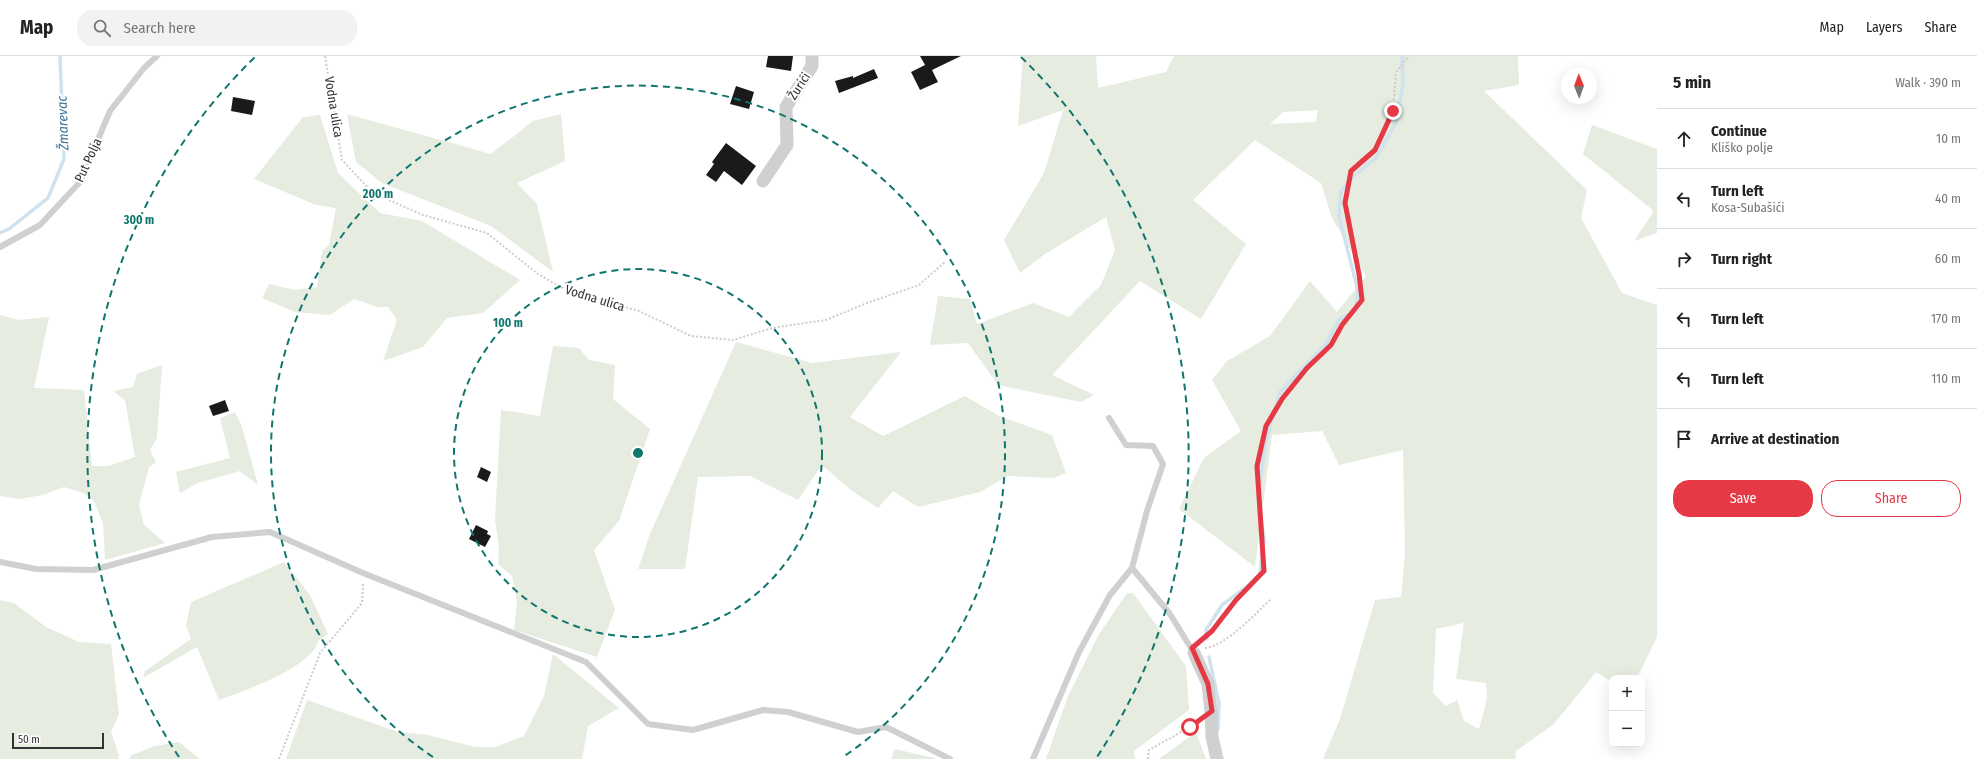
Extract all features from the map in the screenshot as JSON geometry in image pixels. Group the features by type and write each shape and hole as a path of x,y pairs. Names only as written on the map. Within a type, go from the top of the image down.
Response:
{"street":[{"name":"Žurići","path":"763,181 786,145 786,107 812,66 812,56"},
{"path":"1193,650 1208,684 1212,711 1212,737 1217,759"}],"lane":[{"name":"Put Polja","path":"0,247 40,225 80,182 110,111 144,68 157,56"},
{"path":"1033,759 1079,652 1110,595 1132,568 1147,511 1163,464 1153,446 1126,445 1109,418"},
{"path":"0,562 36,569 93,570 212,537 270,532 363,574 586,662 622,700 648,724 693,730 763,710 788,712 858,732 886,727 950,759"},
{"path":"1132,568 1170,614 1193,650"}],"path":[{"name":"Vodna ulica","path":"325,56 342,160 372,193 423,215 487,233 538,274 568,292 639,311 691,336 733,340 772,328 826,320 867,303 920,285 945,262"},
{"path":"1193,650 1212,631 1236,600 1264,571 1257,466 1266,426 1282,399 1307,368 1331,345 1342,325 1362,300 1359,274 1345,203 1351,171 1375,150 1393,111 1396,72 1409,56"},
{"path":"280,759 320,653 362,603 363,574"},
{"path":"1193,650 1213,648 1238,630 1271,599"},
{"path":"1148,759 1149,750 1190,727 1212,711"}],"shaded area":[{"path":"1023,56 1096,56 1098,88 1166,72 1174,56 1518,56 1519,85 1484,91 1587,190 1581,218 1622,293 1657,305 1657,637 1638,675 1609,675 1609,680 1596,672 1554,724 1516,751 1515,759 1323,759 1340,719 1375,600 1401,597 1405,555 1403,450 1339,465 1322,431 1272,435 1255,567 1179,509 1204,458 1241,431 1212,380 1227,361 1270,336 1310,281 1337,312 1366,276 1332,218 1321,183 1255,140 1193,200 1246,244 1201,319 1140,281 1052,375 1094,395 1081,402 998,385 968,343 930,345 938,296 970,299 977,324 1033,303 1069,317 1101,285 1115,250 1106,217 1045,254 1020,273 1004,240 1044,173 1063,110 1018,126","holes":["1318,110 1316,122 1270,124 1283,112","1464,623 1456,679 1486,683 1487,699 1479,729 1464,721 1457,700 1446,706 1433,693 1436,629"]},
{"path":"347,114 491,154 533,121 561,114 565,161 517,183 537,204 553,272 491,226 382,183 356,162"},
{"path":"320,115 338,173 380,213 422,221 520,280 483,313 447,318 423,347 383,361 397,320 388,307 378,307 354,299 330,315 295,312 262,298 269,284 295,290 317,287 322,251 329,245 336,208 316,205 254,179 303,117"},
{"path":"1592,125 1657,149 1657,233 1634,241 1654,211 1583,154"},
{"path":"0,315 18,320 49,317 34,388 84,390 92,466 108,466 135,457 125,400 113,391 133,387 137,374 162,365 157,438 150,450 156,462 149,467 139,505 144,525 165,543 105,560 103,523 94,501 83,493 64,487 43,495 19,499 0,496"},
{"path":"736,342 812,363 901,352 850,417 883,436 965,396 999,416 1052,435 1066,473 1053,478 1008,476 980,492 918,507 893,491 878,508 852,491 822,465 798,500 750,476 698,477 685,569 638,569 650,534"},
{"path":"553,346 579,348 589,360 615,365 613,399 650,429 619,521 594,550 615,610 597,657 514,630 517,601 512,576 498,564 499,546 495,520 501,410 540,416"},
{"path":"235,412 242,427 258,485 240,471 198,483 180,493 176,472 230,458 220,418"},
{"path":"284,562 310,595 328,634 318,641 313,651 304,660 291,669 259,685 219,700 197,647 143,678 145,671 191,639 186,625 191,602"},
{"path":"1127,593 1133,593 1186,666 1189,710 1134,751 1135,759 1046,759 1068,696 1098,636"},
{"path":"0,600 14,603 46,627 79,642 111,644 119,714 111,732 119,755 118,759 0,759"},
{"path":"553,654 619,708 588,726 582,759 286,759 307,700 398,732 428,735 475,747 495,747 524,736 544,696"},
{"path":"1196,732 1206,759 1159,759"},
{"path":"179,742 200,759 130,759 130,756 154,746"},
{"path":"895,749 934,758 936,759 891,759"}],"building":[{"path":"768,56 793,56 791,71 766,67"},
{"path":"920,56 961,56 932,70 938,82 920,90 911,72 925,65"},
{"path":"874,69 878,78 839,93 835,81 853,76 853,78"},
{"path":"736,86 754,92 749,109 730,104"},
{"path":"233,97 255,101 252,115 231,111"},
{"path":"726,143 756,166 742,185 724,171 716,182 706,175 714,164 712,162"},
{"path":"225,400 229,411 213,416 209,406"},
{"path":"481,467 491,472 487,482 477,477"},
{"path":"476,525 488,531 487,534 491,536 485,547 469,539"}],"waterway":[{"name":"Žmarevac","path":"0,233 9,229 48,198 64,159 60,56"},
{"path":"1207,639 1206,630 1222,605 1249,585 1260,574 1264,538 1258,498 1265,444 1280,392 1325,345 1339,320 1355,311 1358,291 1339,216 1341,191 1356,174 1376,158 1396,123 1403,84 1403,56"},
{"path":"1209,657 1219,703 1218,729"}],"route":[{"path":"1190,727 1212,711 1208,684 1192,648 1212,631 1236,600 1264,571 1257,466 1266,426 1282,399 1307,368 1331,345 1342,325 1362,300 1359,274 1345,203 1351,171 1375,150 1393,111"}]}
